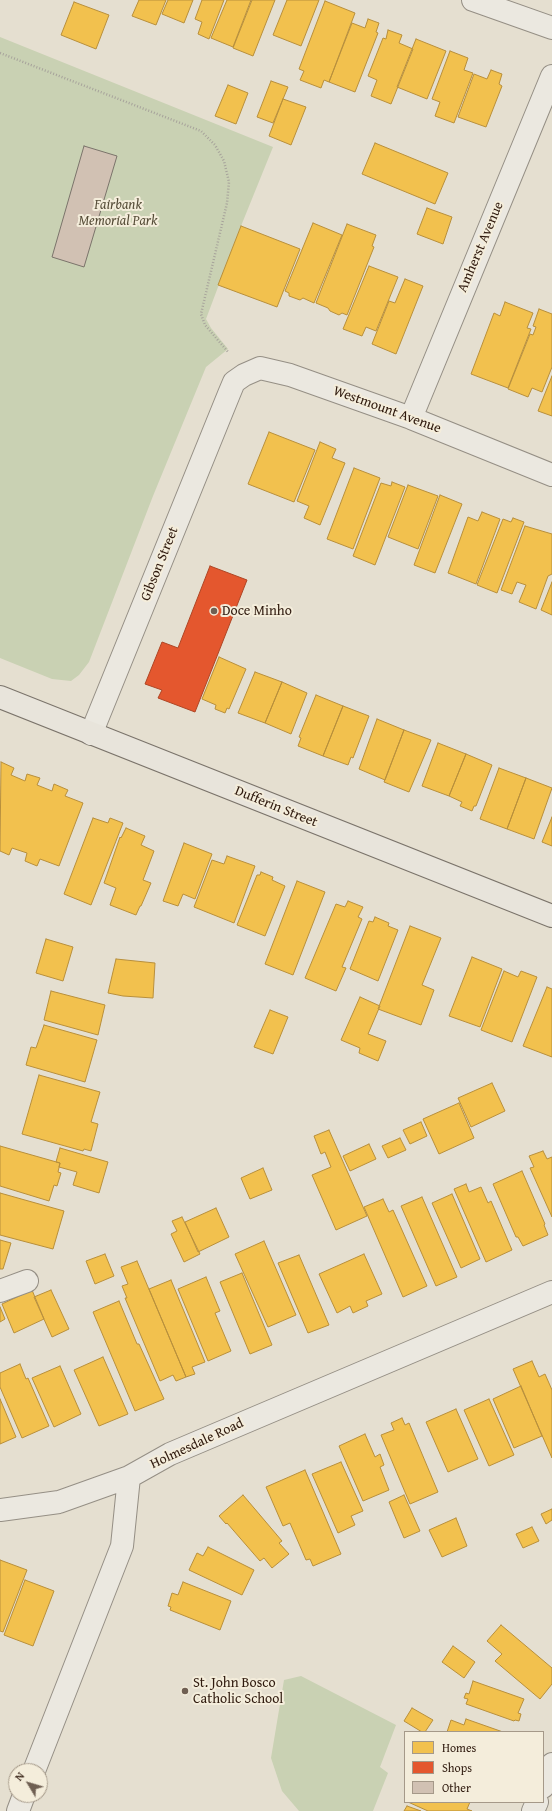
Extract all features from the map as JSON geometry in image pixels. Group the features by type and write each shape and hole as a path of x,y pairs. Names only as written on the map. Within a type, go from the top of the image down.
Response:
{"main road":[{"name":"Dufferin Street","path":"0,697 552,916"}],"street":[{"path":"473,0 552,28"},
{"name":"Amherst Avenue","path":"411,418 552,76"},
{"name":"Westmount Avenue","path":"229,394 234,382 244,375 260,368 272,370 297,377 411,418 552,475"},
{"name":"Gibson Street","path":"91,734 229,394"},
{"path":"0,1291 27,1281"},
{"name":"Holmesdale Road","path":"0,1510 59,1502 129,1477 170,1454 552,1292"},
{"path":"37,1763 122,1546 129,1477"},
{"path":"544,1784 552,1764"}],"path":[{"path":"0,53 201,131 216,145 224,161 229,182 227,203 202,314 205,325 231,355"}],"green space":[{"name":"Fairbank Memorial Park","path":"0,37 273,147 206,319 211,328 228,349 206,367 153,496 89,662 79,675 71,681 52,679 0,658"},
{"path":"301,1676 396,1725 380,1767 388,1773 373,1811 299,1811 282,1791 271,1758 284,1680"}],"building: Homes":[{"path":"139,0 166,0 156,25 132,16"},
{"path":"168,0 193,0 184,23 162,14"},
{"path":"202,0 224,0 209,39 198,34 202,22 195,19"},
{"path":"227,0 251,0 233,47 211,38"},
{"path":"252,0 275,0 253,56 233,48"},
{"path":"287,0 319,0 301,46 273,35"},
{"path":"325,1 355,13 329,82 324,80 321,88 300,80 304,71 299,69"},
{"path":"74,2 109,15 96,49 61,35"},
{"path":"368,19 379,23 376,32 378,33 355,92 329,82 352,23 365,28"},
{"path":"388,30 402,35 399,43 413,49 391,104 371,96 377,80 368,76 383,38 386,39"},
{"path":"416,39 446,51 427,99 397,87"},
{"path":"450,51 468,58 464,70 473,73 454,123 435,116 440,102 432,99"},
{"path":"491,70 502,74 499,84 502,86 486,127 458,117 474,74 487,79"},
{"path":"271,81 288,87 273,123 257,117"},
{"path":"228,85 248,93 236,124 215,116"},
{"path":"283,99 306,107 291,145 269,136"},
{"path":"375,143 448,173 435,204 362,174"},
{"path":"427,208 452,217 443,244 417,234"},
{"path":"313,223 342,235 314,303 303,298 300,300 289,296 289,293 285,291"},
{"path":"347,224 376,235 372,246 374,247 347,315 342,313 339,315 316,303"},
{"path":"241,226 300,249 277,307 218,285"},
{"path":"369,266 398,277 376,331 366,327 362,336 343,329"},
{"path":"405,279 423,286 396,354 372,344 389,301 395,303"},
{"path":"505,302 533,313 527,328 531,329 508,388 471,374 494,313 500,316"},
{"path":"539,309 552,314 552,367 542,392 532,388 528,397 508,389 530,334 533,335 536,327 533,326"},
{"path":"552,376 552,416 538,411"},
{"path":"269,432 315,450 294,502 248,484"},
{"path":"320,442 336,449 332,458 345,463 320,525 304,518 309,506 297,501"},
{"path":"354,468 380,478 353,549 327,539"},
{"path":"392,482 405,487 375,565 353,556 381,483 391,486"},
{"path":"408,485 438,496 418,549 388,537"},
{"path":"440,495 462,504 435,573 414,565"},
{"path":"482,512 500,519 476,584 448,573 468,517 478,521"},
{"path":"513,518 524,522 497,593 477,585 503,519 511,522"},
{"path":"525,526 552,534 552,574 548,576 536,609 519,602 526,585 517,582 512,594 501,590"},
{"path":"552,582 552,615 541,610"},
{"path":"219,657 246,669 229,709 227,708 225,713 215,709 216,705 202,699"},
{"path":"255,672 282,682 265,723 238,713"},
{"path":"282,682 307,693 291,734 265,723"},
{"path":"316,695 343,706 323,756 298,746 301,738 299,737"},
{"path":"343,706 369,716 353,758 351,757 348,765 323,756"},
{"path":"377,719 404,730 385,780 359,769"},
{"path":"404,730 431,740 409,792 384,782"},
{"path":"438,743 466,754 449,796 422,786"},
{"path":"466,754 492,765 476,806 474,806 472,811 460,806 462,802 449,796"},
{"path":"1,762 14,768 11,775 25,781 27,774 40,778 37,785 52,791 54,784 68,790 65,796 83,803 59,866 40,859 37,866 25,861 27,853 12,848 9,855 0,851"},
{"path":"499,768 526,778 507,829 480,819"},
{"path":"526,778 552,788 534,839 507,829"},
{"path":"552,817 552,846 542,842"},
{"path":"93,818 108,823 110,818 123,823 91,905 64,894"},
{"path":"126,828 145,836 141,845 154,851 143,880 151,883 136,915 110,905 116,888 104,883 120,837 121,838"},
{"path":"184,843 212,854 195,899 183,894 178,906 163,901"},
{"path":"227,856 255,866 234,923 194,907 212,860 224,864"},
{"path":"261,872 273,877 272,880 285,886 265,936 237,925 257,875 260,875"},
{"path":"297,881 325,892 293,975 265,964"},
{"path":"348,901 363,907 358,917 362,919 342,967 346,968 336,991 305,978 336,904 345,907"},
{"path":"375,917 389,923 388,926 398,930 378,981 350,969 369,921 373,922"},
{"path":"410,926 441,938 422,985 434,990 421,1025 378,1009"},
{"path":"46,939 73,947 63,981 36,973"},
{"path":"472,957 502,969 480,1027 449,1016"},
{"path":"116,959 155,963 153,998 123,996 108,993"},
{"path":"504,971 518,977 521,971 537,977 512,1042 481,1030"},
{"path":"547,987 552,989 552,1057 523,1046"},
{"path":"51,991 105,1005 98,1035 44,1020"},
{"path":"360,997 380,1006 368,1034 386,1041 378,1061 359,1053 360,1048 341,1040"},
{"path":"270,1010 288,1017 273,1054 254,1047"},
{"path":"44,1025 97,1040 85,1082 26,1065 31,1047 36,1048"},
{"path":"39,1075 100,1092 91,1122 98,1124 91,1151 84,1149 83,1151 22,1134"},
{"path":"492,1083 505,1111 471,1127 458,1098"},
{"path":"459,1103 474,1138 439,1154 423,1119"},
{"path":"421,1122 427,1136 410,1144 403,1130"},
{"path":"329,1130 367,1216 336,1230 312,1175 331,1167 325,1152 321,1154 314,1136"},
{"path":"400,1138 406,1150 388,1158 382,1146"},
{"path":"369,1144 376,1159 350,1171 343,1156"},
{"path":"0,1146 60,1163 58,1172 61,1173 57,1186 54,1185 49,1201 0,1186"},
{"path":"60,1148 108,1162 99,1193 73,1185 77,1172 59,1167 60,1163 56,1162"},
{"path":"543,1151 547,1159 552,1157 552,1217 530,1168 534,1167 529,1156"},
{"path":"263,1168 272,1190 250,1199 241,1178"},
{"path":"522,1171 545,1224 544,1225 548,1235 523,1246 518,1237 516,1237 493,1184"},
{"path":"466,1184 469,1192 481,1187 488,1203 491,1201 512,1250 486,1262 454,1189"},
{"path":"0,1193 64,1211 53,1249 0,1235"},
{"path":"452,1194 480,1259 461,1268 432,1203"},
{"path":"422,1197 457,1277 436,1286 401,1206"},
{"path":"383,1199 389,1212 393,1210 427,1286 403,1297 364,1207"},
{"path":"216,1208 229,1237 198,1252 185,1222"},
{"path":"182,1217 200,1254 184,1262 171,1234 177,1231 172,1221"},
{"path":"0,1240 11,1243 3,1269 0,1269"},
{"path":"264,1241 296,1315 268,1327 235,1254"},
{"path":"105,1254 114,1276 95,1284 86,1261"},
{"path":"364,1254 382,1294 366,1301 368,1306 353,1313 350,1306 337,1313 319,1274"},
{"path":"299,1255 329,1325 308,1333 278,1263"},
{"path":"137,1261 186,1377 176,1381 173,1375 160,1381 125,1298 127,1298 122,1286 128,1284 121,1267"},
{"path":"242,1273 272,1345 250,1354 220,1282"},
{"path":"206,1277 220,1311 215,1313 231,1351 208,1361 178,1289"},
{"path":"171,1280 205,1362 192,1367 195,1374 186,1377 149,1289"},
{"path":"32,1290 44,1319 14,1333 2,1304"},
{"path":"51,1290 69,1329 52,1337 34,1297"},
{"path":"119,1301 137,1344 139,1344 164,1399 135,1411 93,1312"},
{"path":"0,1307 5,1319 0,1322"},
{"path":"103,1357 128,1414 99,1426 74,1370"},
{"path":"532,1361 539,1377 545,1374 552,1390 552,1458 513,1369"},
{"path":"20,1364 26,1379 28,1378 49,1426 22,1438 0,1387 0,1373"},
{"path":"60,1366 81,1414 54,1427 32,1378"},
{"path":"521,1386 542,1436 514,1448 493,1399"},
{"path":"0,1399 16,1437 0,1444"},
{"path":"489,1399 514,1455 489,1466 464,1410"},
{"path":"456,1409 478,1459 448,1472 426,1422"},
{"path":"402,1418 405,1425 409,1423 438,1492 410,1504 381,1435 394,1430 391,1423"},
{"path":"365,1434 375,1457 380,1454 384,1465 380,1467 389,1490 363,1501 339,1446"},
{"path":"341,1462 363,1511 351,1516 355,1525 338,1533 312,1474"},
{"path":"305,1470 341,1554 313,1566 310,1559 306,1560 290,1523 283,1526 266,1487"},
{"path":"243,1495 282,1541 279,1543 289,1554 272,1568 264,1558 260,1561 219,1516"},
{"path":"404,1495 420,1531 404,1538 389,1502"},
{"path":"552,1509 552,1520 546,1524 541,1514"},
{"path":"456,1518 467,1546 442,1557 429,1530"},
{"path":"532,1527 539,1541 523,1548 516,1534"},
{"path":"208,1547 254,1570 242,1595 189,1570 197,1553 203,1556"},
{"path":"0,1560 27,1570 3,1632 0,1631"},
{"path":"25,1580 54,1591 33,1646 4,1635"},
{"path":"183,1582 231,1601 220,1630 170,1610 171,1607 168,1606 172,1593 178,1595"},
{"path":"501,1625 552,1668 552,1684 540,1699 495,1661 502,1654 487,1641"},
{"path":"453,1646 475,1662 464,1678 442,1662"},
{"path":"473,1681 524,1699 518,1713 521,1714 519,1721 514,1721 466,1704 468,1699 464,1698 466,1693 469,1694"},
{"path":"412,1708 433,1720 426,1731 420,1731 404,1721"},
{"path":"466,1719 500,1731 447,1731 451,1720 464,1725"},
{"path":"410,1803 470,1803 467,1809 472,1811 428,1811"},
{"path":"407,1806 421,1811 404,1811"}],"building: Shops":[{"name":"Doce Minho","path":"210,566 247,580 195,712 158,698 162,690 145,684 162,642 178,648"}],"building: Other":[{"path":"84,146 117,156 84,267 52,257"}],"place":[{"name":"Doce Minho","path":"214,611"},
{"name":"St. John Bosco Catholic School","path":"185,1691"}]}
